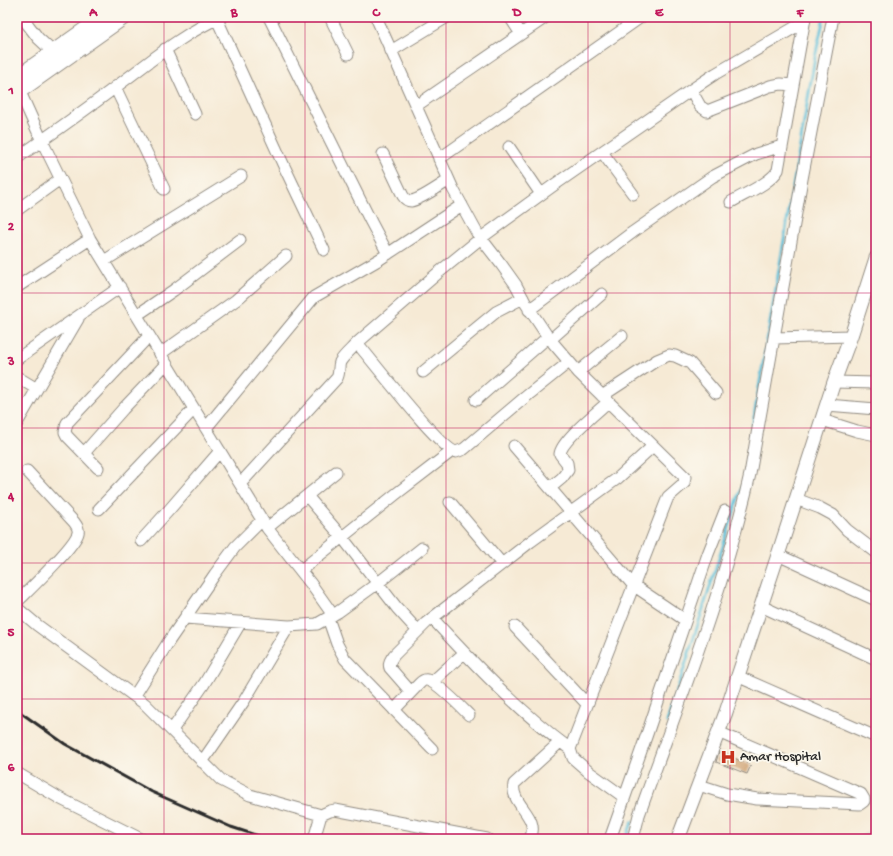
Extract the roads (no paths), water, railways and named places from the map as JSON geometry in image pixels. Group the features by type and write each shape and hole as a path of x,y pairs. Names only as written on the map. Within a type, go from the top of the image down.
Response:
{"main road":[{"path":"18,89 52,54 98,19"}],"street":[{"path":"22,17 52,54"},
{"path":"127,17 18,89 90,239 264,524 301,570 331,616 337,644 345,659 432,748"},
{"path":"269,17 350,181 388,254"},
{"path":"330,17 348,54"},
{"path":"376,17 449,180 462,205 481,238 502,264 516,285 529,310 549,339 578,372 682,473 686,479 668,497 570,749"},
{"path":"391,51 447,17"},
{"path":"510,17 521,34"},
{"path":"416,106 546,17"},
{"path":"439,158 641,17"},
{"path":"633,839 639,815 699,645 739,521 750,474 803,172 833,17"},
{"path":"17,158 116,87 165,49 190,32 218,18 283,164 324,250"},
{"path":"731,202 769,180 778,170 805,19"},
{"path":"240,484 337,378 341,361 358,343 438,273 481,238 541,194 691,90 805,19"},
{"path":"165,49 195,114"},
{"path":"691,90 700,106 707,111 770,86 781,84 793,85"},
{"path":"116,87 164,189"},
{"path":"529,310 633,232 712,177 756,154 782,146"},
{"path":"509,147 541,194"},
{"path":"602,152 633,194"},
{"path":"383,154 406,200 412,201 418,199 449,180"},
{"path":"104,261 241,176"},
{"path":"17,210 60,179"},
{"path":"206,428 314,297 344,281 388,254 462,205"},
{"path":"17,287 90,239"},
{"path":"136,315 174,290 240,240"},
{"path":"160,354 242,295 286,256"},
{"path":"678,839 718,732 761,606 834,382 852,336 876,258"},
{"path":"17,359 120,287"},
{"path":"476,400 602,294"},
{"path":"423,372 496,312 523,298"},
{"path":"17,423 80,315"},
{"path":"98,468 67,436 65,432 66,423 149,336"},
{"path":"578,372 622,336"},
{"path":"774,338 852,336"},
{"path":"358,343 419,418 449,450 456,452 464,449 569,362"},
{"path":"550,488 568,470 567,464 560,454 563,446 605,399 638,371 663,356 675,356 690,363 716,393"},
{"path":"84,453 123,408 166,364"},
{"path":"17,377 37,389"},
{"path":"834,382 876,383"},
{"path":"827,405 876,408"},
{"path":"99,509 194,408"},
{"path":"822,420 857,431 876,435"},
{"path":"514,446 633,585 685,620"},
{"path":"411,692 390,668 389,665 394,655 432,618 618,478 653,446"},
{"path":"141,540 220,451"},
{"path":"301,570 452,451"},
{"path":"17,602 73,544 79,531 78,526 28,471"},
{"path":"135,695 185,618 235,547 264,524 307,496 336,472"},
{"path":"307,496 342,537 397,608 418,631"},
{"path":"796,499 820,508 833,515 847,530 876,552"},
{"path":"450,502 502,564"},
{"path":"610,839 708,554 725,511"},
{"path":"185,618 289,626 317,624 378,583 422,548"},
{"path":"778,555 876,600"},
{"path":"761,606 876,659"},
{"path":"17,608 37,625 135,695 221,780 239,791 250,795 321,815"},
{"path":"432,618 464,653 520,708 570,749 573,758 589,772 624,797"},
{"path":"172,730 204,684 241,622"},
{"path":"202,762 244,701 289,626"},
{"path":"516,627 587,704"},
{"path":"432,682 464,653"},
{"path":"737,676 876,737"},
{"path":"394,710 423,680 427,680 432,682 469,715"},
{"path":"699,785 727,794 757,799 860,804 864,801 861,794 718,732"},
{"path":"530,839 533,833 533,828 514,793 514,784 560,742"},
{"path":"17,773 61,799 141,839"},
{"path":"314,839 321,815 330,810 487,839"}],"waterway":[{"path":"752,429 815,57 824,17"},
{"path":"667,722 742,486"},
{"path":"626,839 632,822"}],"railway":[{"path":"17,710 65,744 152,792 231,827 268,839"}],"place":[{"name":"Amar Hospital","path":"728,757"}]}
